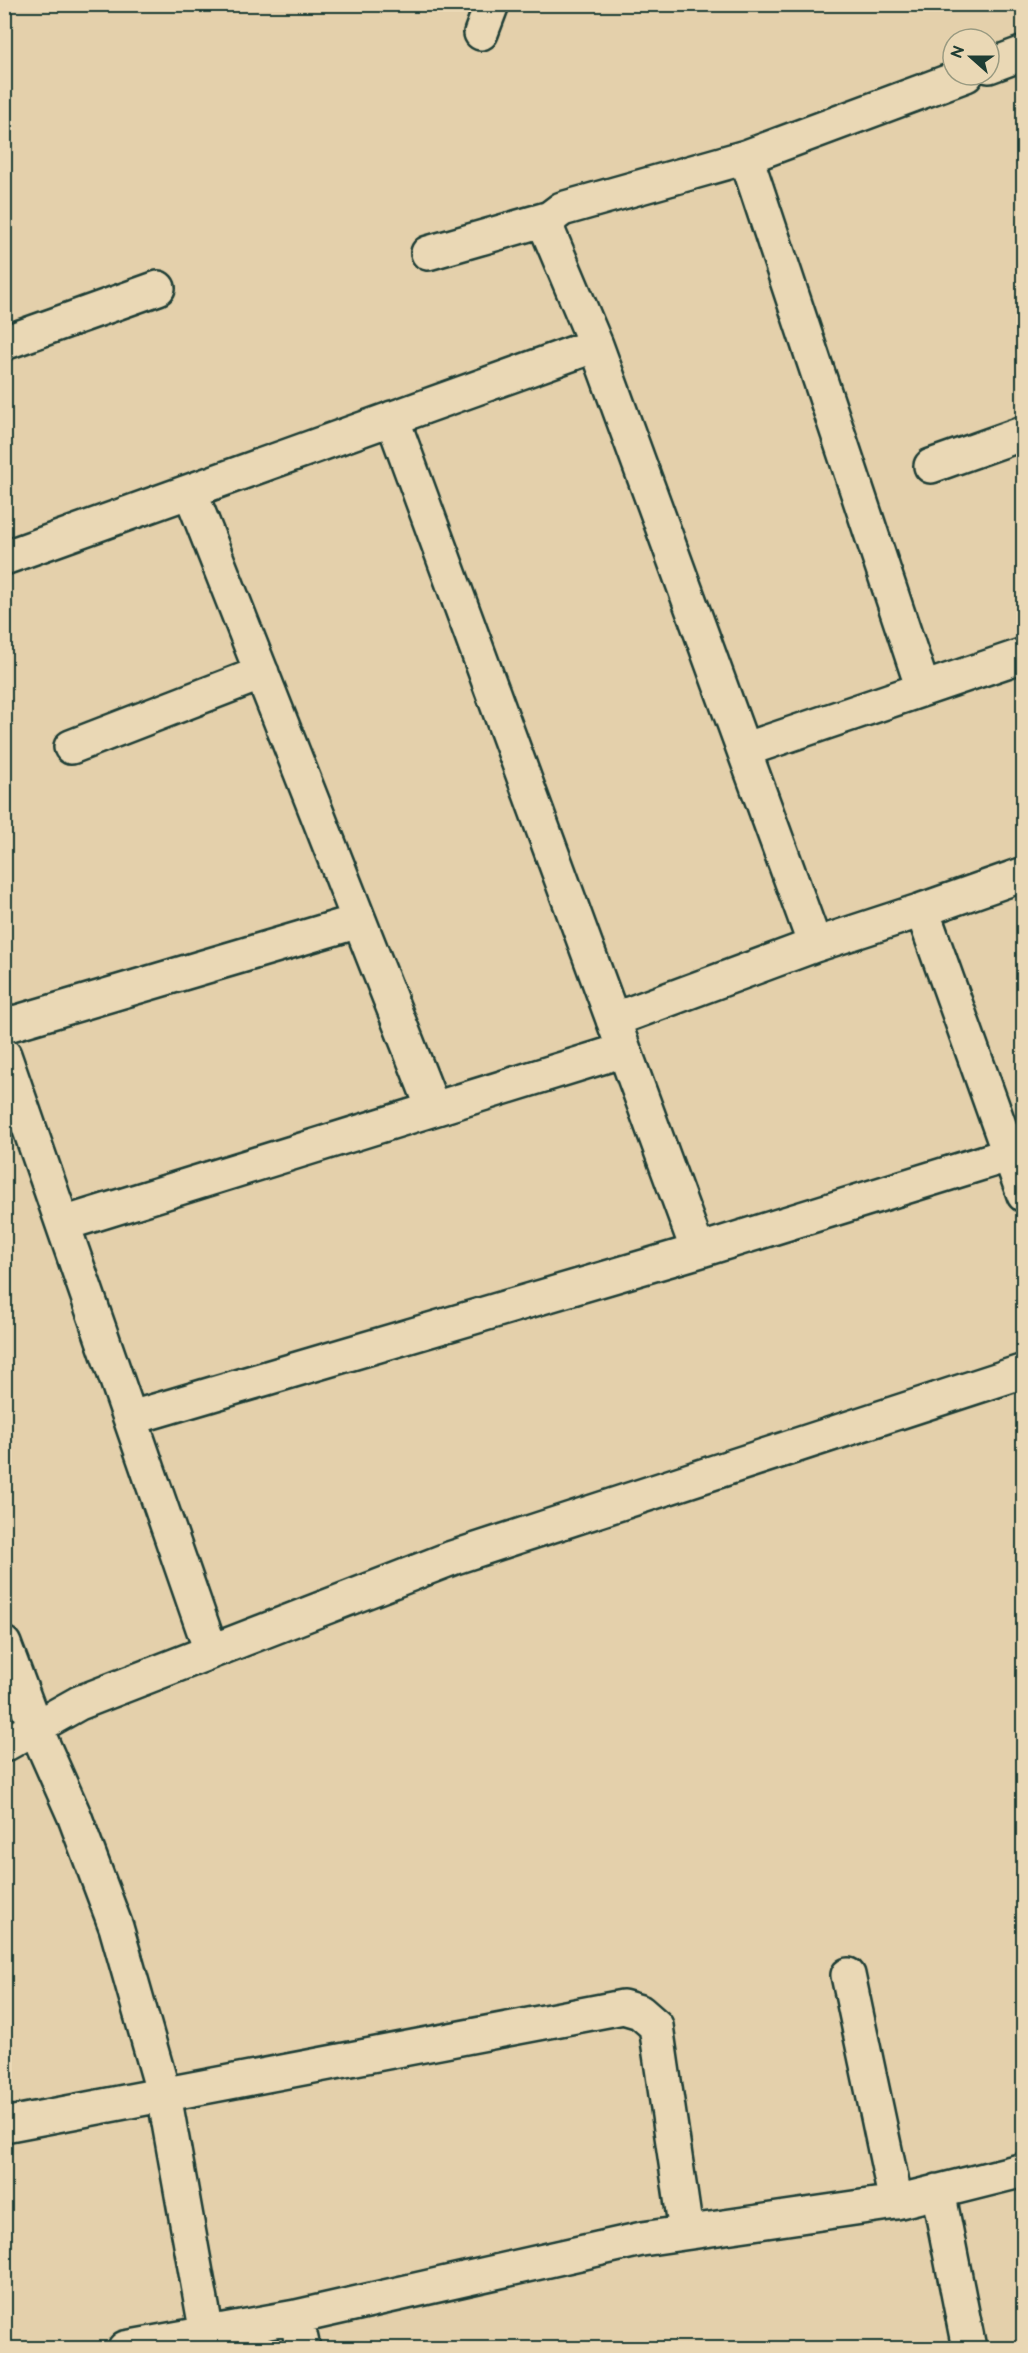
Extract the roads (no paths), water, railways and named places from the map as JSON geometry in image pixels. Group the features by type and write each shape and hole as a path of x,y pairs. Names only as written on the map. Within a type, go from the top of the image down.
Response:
{"street":[{"path":"1001,61 1023,53"},
{"path":"428,253 550,218 562,209 746,158 941,84"},
{"path":"746,158 923,688"},
{"path":"550,218 548,231 596,345 815,945"},
{"path":"4,343 158,288"},
{"path":"4,558 596,345"},
{"path":"392,418 698,1251"},
{"path":"931,466 1023,433"},
{"path":"190,491 433,1108"},
{"path":"744,750 1023,654"},
{"path":"70,747 262,673"},
{"path":"63,1224 433,1108 618,1035 815,945 1023,874"},
{"path":"922,910 1023,1195"},
{"path":"4,1026 358,921"},
{"path":"4,1055 211,1651"},
{"path":"131,1418 698,1251 1008,1155"},
{"path":"4,1745 79,1703 452,1558 1023,1371"},
{"path":"4,1644 34,1727 74,1815 116,1928 164,2095 207,2334"},
{"path":"848,1975 896,2202"},
{"path":"4,2125 623,2007 640,2012 656,2026 686,2232"},
{"path":"124,2349 207,2334 299,2333 642,2239 896,2202 1023,2170"},
{"path":"938,2191 969,2349"}]}
